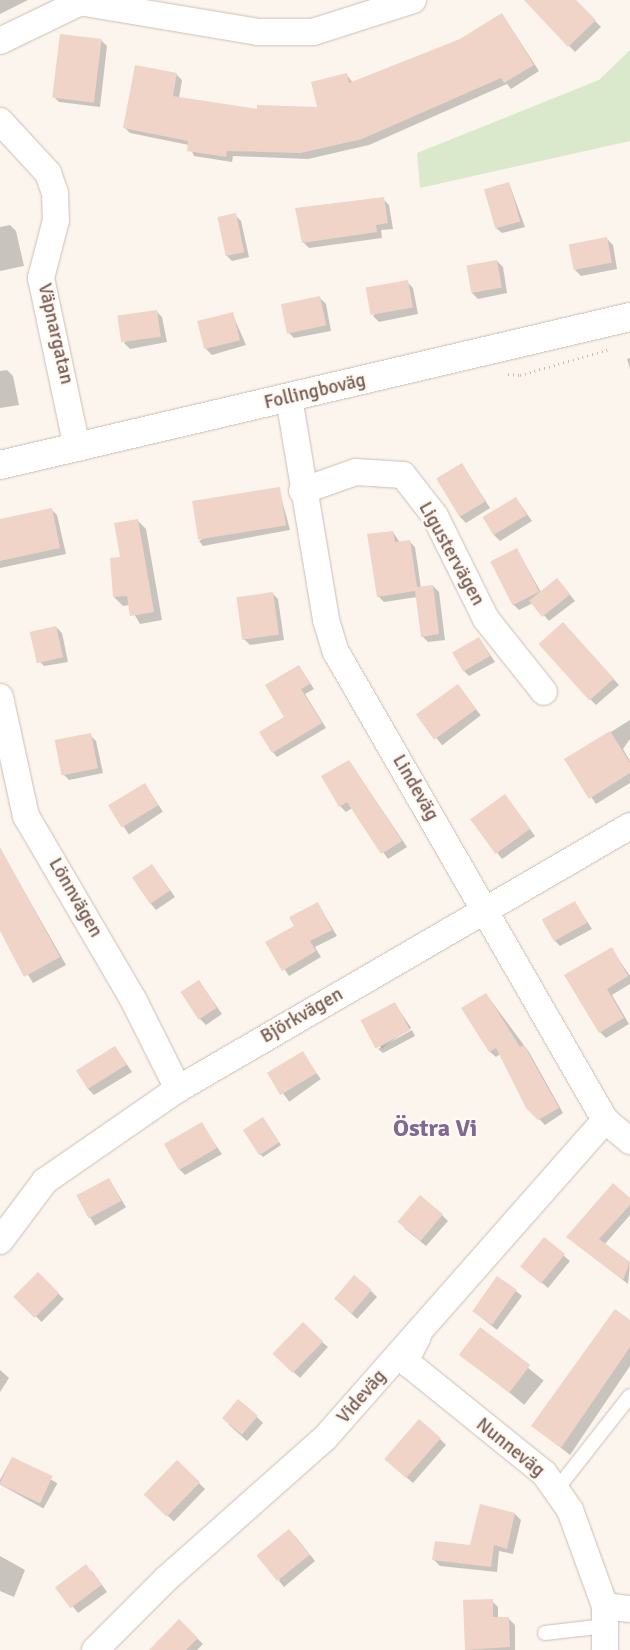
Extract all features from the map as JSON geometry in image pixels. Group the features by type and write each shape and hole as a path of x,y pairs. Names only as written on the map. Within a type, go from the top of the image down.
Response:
{"main road":[{"name":"Follingboväg","path":"0,464 78,448 630,317"}],"street":[{"path":"0,41 37,20 85,1 258,32 313,32 413,0"},
{"name":"Väpnargatan","path":"0,121 48,173 55,193 56,220 41,278 78,448"},
{"name":"Lindeväg","path":"289,398 302,490 336,652 605,1120 630,1141"},
{"name":"Ligustervägen","path":"302,490 356,472 403,475 435,516 486,619 544,692"},
{"name":"Lönnvägen","path":"0,697 26,816 133,999 178,1089"},
{"name":"Björkvägen","path":"0,1241 46,1181 178,1089 630,826"},
{"name":"Videväg","path":"95,1650 166,1579 326,1438 605,1120"},
{"name":"Nunneväg","path":"423,1327 406,1358 410,1365 544,1473 558,1489 570,1510 612,1623"}],"lane":[{"path":"558,1489 630,1396"},
{"path":"545,1633 612,1623"}],"green space":[{"path":"630,50 630,141 420,188 417,153 599,80"}],"building":[{"path":"524,0 576,0 596,20 568,47"},
{"path":"502,13 534,65 504,83 501,78 362,139 301,153 227,151 226,157 187,151 188,141 123,128 135,65 177,73 173,96 257,109 257,105 317,107 311,82 347,73 349,83 460,39"},
{"path":"60,34 102,39 94,103 52,98"},
{"path":"509,182 520,221 495,229 484,189"},
{"path":"384,197 388,223 376,225 377,232 302,243 295,208"},
{"path":"236,213 244,252 226,256 217,217"},
{"path":"607,237 612,263 574,270 569,244"},
{"path":"497,260 502,288 471,293 466,265"},
{"path":"408,280 413,308 371,315 366,287"},
{"path":"320,296 326,325 287,334 281,304"},
{"path":"157,310 161,337 121,342 117,316"},
{"path":"233,312 240,340 204,349 197,321"},
{"path":"462,463 485,502 459,517 436,478"},
{"path":"280,487 286,526 198,539 192,501"},
{"path":"516,497 527,515 493,535 483,517"},
{"path":"52,508 60,548 0,561 0,519"},
{"path":"138,519 154,612 130,616 127,596 113,597 110,558 120,557 114,523"},
{"path":"393,531 395,542 410,540 417,587 433,585 439,634 421,637 415,591 377,597 367,534"},
{"path":"517,548 539,592 513,605 490,562"},
{"path":"557,578 570,594 542,617 529,601"},
{"path":"273,592 279,635 242,640 236,597"},
{"path":"563,622 614,678 589,701 538,644"},
{"path":"56,626 63,657 37,663 30,632"},
{"path":"479,637 490,656 463,672 452,652"},
{"path":"299,665 310,684 301,689 322,723 272,753 259,732 284,717 265,685"},
{"path":"458,684 476,709 434,740 416,715"},
{"path":"610,731 630,763 630,773 589,799 564,759"},
{"path":"91,733 98,768 62,775 55,740"},
{"path":"349,760 402,841 381,854 347,802 339,807 321,776"},
{"path":"145,783 158,805 122,827 108,805"},
{"path":"505,794 530,829 495,854 470,819"},
{"path":"0,847 60,957 24,977 0,931"},
{"path":"152,864 170,891 150,904 132,877"},
{"path":"575,901 587,923 554,941 542,919"},
{"path":"318,902 332,930 310,941 316,951 282,971 265,942 294,926 289,917"},
{"path":"612,947 628,976 607,989 624,1018 599,1033 564,975"},
{"path":"199,980 217,1008 199,1020 181,992"},
{"path":"486,993 520,1047 524,1045 559,1108 538,1120 526,1108 496,1048 489,1052 461,1008"},
{"path":"395,1002 410,1030 376,1049 361,1020"},
{"path":"115,1046 127,1065 88,1089 76,1070"},
{"path":"303,1051 316,1073 280,1095 267,1073"},
{"path":"263,1117 279,1142 259,1155 243,1130"},
{"path":"202,1122 217,1148 179,1170 164,1144"},
{"path":"109,1178 121,1201 89,1218 76,1195"},
{"path":"613,1183 630,1198 630,1205 599,1239 630,1262 623,1280 566,1237"},
{"path":"420,1195 443,1214 420,1241 398,1222"},
{"path":"544,1237 565,1254 541,1284 520,1267"},
{"path":"38,1272 59,1293 34,1318 13,1297"},
{"path":"354,1275 372,1290 352,1314 334,1299"},
{"path":"497,1276 517,1290 492,1325 472,1311"},
{"path":"615,1309 630,1320 630,1347 561,1448 531,1426"},
{"path":"303,1322 323,1341 293,1373 272,1354"},
{"path":"480,1327 530,1365 509,1393 459,1355"},
{"path":"238,1399 258,1416 242,1435 222,1418"},
{"path":"419,1419 441,1438 406,1478 384,1459"},
{"path":"12,1457 53,1476 40,1503 0,1485"},
{"path":"177,1460 200,1482 167,1517 144,1495"},
{"path":"480,1504 515,1513 507,1549 494,1545 491,1567 432,1560 435,1541 470,1545"},
{"path":"289,1529 310,1555 277,1581 256,1555"},
{"path":"86,1564 102,1585 71,1608 55,1587"},
{"path":"493,1599 493,1617 509,1617 510,1647 465,1650 463,1600"},
{"path":"179,1619 198,1638 186,1650 149,1650"}],"district":[{"name":"Östra Vi","path":"435,1129"}]}
